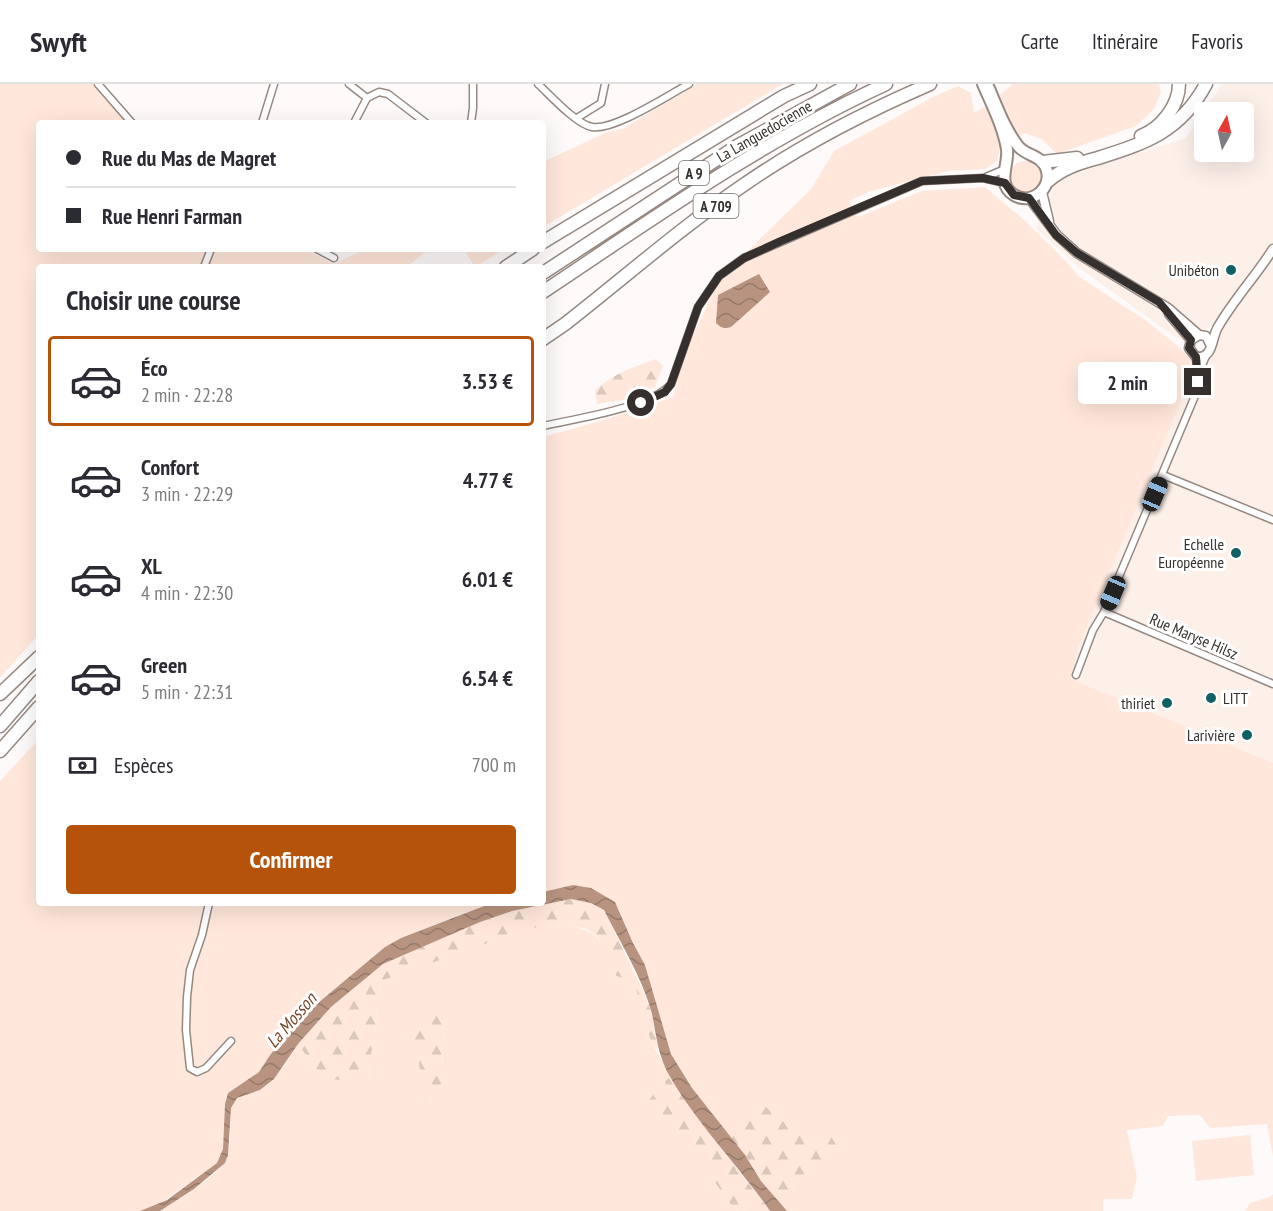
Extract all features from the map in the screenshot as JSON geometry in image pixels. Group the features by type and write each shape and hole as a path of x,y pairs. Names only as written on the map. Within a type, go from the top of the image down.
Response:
{"highway":[{"path":"784,96 799,84"},
{"path":"546,241 784,96 810,84"},
{"name":"La Languedocienne","path":"546,271 737,146 850,84"},
{"name":"La Languedocienne","path":"546,290 740,163 810,123 886,84"},
{"name":"A 709","path":"546,337 750,180 812,141 903,95 930,84"},
{"path":"903,95 938,84"},
{"path":"1043,162 1078,158 1145,134 1170,112 1177,97 1179,84"},
{"path":"1045,186 1068,167 1137,145 1161,134 1188,112 1206,84"},
{"path":"510,264 528,252"},
{"path":"4,689 36,650"},
{"path":"4,689 36,660"},
{"path":"0,726 36,684"},
{"path":"0,752 36,710"}],"main road":[{"path":"988,89 1020,148 1043,162 1048,173 1045,186 1029,198 1014,195 1005,183 1007,150 988,89"},
{"path":"1006,167 1016,156 1029,154"}],"street":[{"path":"98,84 129,120"},
{"path":"263,120 274,84"},
{"path":"349,84 367,98"},
{"path":"471,120 473,84"},
{"path":"538,84 558,105 591,127 614,124 689,84"},
{"path":"577,118 601,103 605,84"},
{"path":"356,120 367,98 380,92 388,94 422,120"},
{"path":"983,178 1006,167"},
{"path":"546,425 641,403 665,392 671,384 698,307 719,276 744,258 922,181 983,178 1005,183"},
{"path":"1045,186 1050,225"},
{"path":"1029,198 1056,235 1077,253 1159,302 1202,336 1211,346"},
{"path":"1076,675 1093,630 1104,612 1163,475 1197,390 1206,356 1219,326 1273,249"},
{"path":"323,252 334,258"},
{"path":"1159,302 1191,340"},
{"path":"1191,340 1219,326"},
{"path":"1191,340 1189,348 1196,357 1197,390"},
{"path":"1196,357 1206,356"},
{"path":"1163,475 1273,520"},
{"name":"Rue Maryse Hilsz","path":"1104,612 1273,684"},
{"path":"207,906 202,935 190,970 187,997 186,1030 190,1068 197,1072 206,1068 231,1041"}],"shaded area":[{"path":"1222,84 1273,84 1273,245 1270,244 1212,326 1185,341 1175,337 1078,267 1036,228 1054,185 1063,176 1186,138 1194,126 1194,162 1254,162 1254,102 1210,102"},
{"path":"1273,258 1273,763 1071,679 1078,648 1197,362 1207,364 1220,331"}],"green space":[{"path":"0,84 94,84 126,120 36,120 36,252 311,252 334,264 36,264 36,637 0,678"},
{"path":"698,84 783,84 546,225 546,161 607,132 622,129"},
{"path":"1013,84 1159,84 1161,92 1154,109 1136,126 1057,154 1042,139 1024,133 1000,148 997,161 985,169 948,171 868,192 849,201 858,217 922,191 985,187 1025,221 1078,276 1148,322 1197,362 1078,648 1071,679 1273,763 1273,1156 1267,1124 1210,1128 1200,1115 1168,1116 1163,1126 1127,1130 1137,1177 1132,1199 1103,1199 1103,1211 804,1211 791,1201 793,1188 806,1174 839,1151 803,1138 766,1107 717,1121 692,1088 671,1054 645,965 615,902 584,886 546,892 546,436 673,397 685,352 721,277 811,189 834,151 933,97 958,86 971,93 974,112 990,103"},
{"path":"1025,161 1037,165 1041,177 1037,189 1025,193 1013,189 1009,177 1013,165"},
{"path":"359,252 425,252 411,264 334,264"},
{"path":"466,252 500,252 480,264 473,264"},
{"path":"656,359 663,366 655,387 628,399 597,404 595,390 610,379"},
{"path":"36,742 36,906 484,906 401,938 385,947 306,1013 270,1055 259,1072 228,1093 225,1104 223,1150 217,1163 159,1204 140,1211 0,1211 0,781"},
{"path":"571,899 591,903 604,910 644,993 652,1014 658,1051 651,1041 634,981 616,976 598,937 587,929 561,924 527,929 381,981 368,1078 332,1080 319,1073 298,1044 331,1007 383,964 480,922 512,911 546,906 546,904"},
{"path":"561,924 593,934 603,945 616,976 634,980 651,1041 670,1076 665,1082 689,1146 737,1211 160,1211 209,1178 225,1162 229,1150 233,1103 240,1097 268,1085 282,1069 298,1044 319,1073 368,1078 381,981 527,929","holes":["444,1011 440,1093 426,1108"]},
{"path":"444,1011 440,1093 426,1108 412,1020"},
{"path":"670,1076 713,1138 770,1211 737,1211 689,1146 648,1101 655,1093 671,1099 665,1082"},
{"path":"766,1107 803,1138 829,1133 840,1151 806,1174 793,1188 791,1201 804,1211 787,1211 783,1208 717,1121"},
{"path":"1250,1135 1254,1175 1196,1181 1192,1141"},
{"path":"1273,1194 1273,1211 1245,1211 1250,1203"}],"water":[{"path":"759,274 770,292 731,327 719,326 716,323 718,295"},
{"path":"573,885 591,888 615,902 645,965 671,1054 692,1088 745,1155 761,1181 787,1211 770,1211 692,1110 669,1075 660,1052 652,1014 643,987 604,910 591,903 571,899 546,904 546,891"},
{"path":"484,906 537,906 512,911 480,922 383,964 331,1007 298,1044 274,1079 260,1090 237,1098 231,1108 228,1155 225,1163 194,1189 160,1211 140,1211 167,1200 217,1163 223,1149 225,1104 228,1093 259,1072 270,1055 306,1013 385,947 401,938"}],"place":[{"name":"Unibéton","path":"1231,270"},
{"name":"Echelle Européenne","path":"1236,553"},
{"name":"LITT","path":"1211,698"},
{"name":"thiriet","path":"1167,703"},
{"name":"Larivière","path":"1247,735"}],"route":[{"path":"641,403 665,392 671,384 698,307 719,276 744,258 922,181 956,179 989,178 1005,183 1014,195 1029,198 1056,235 1077,253 1159,302 1191,340 1189,348 1196,357 1198,382"}],"water label":[{"name":"La Mosson","path":"291,1020"}]}
